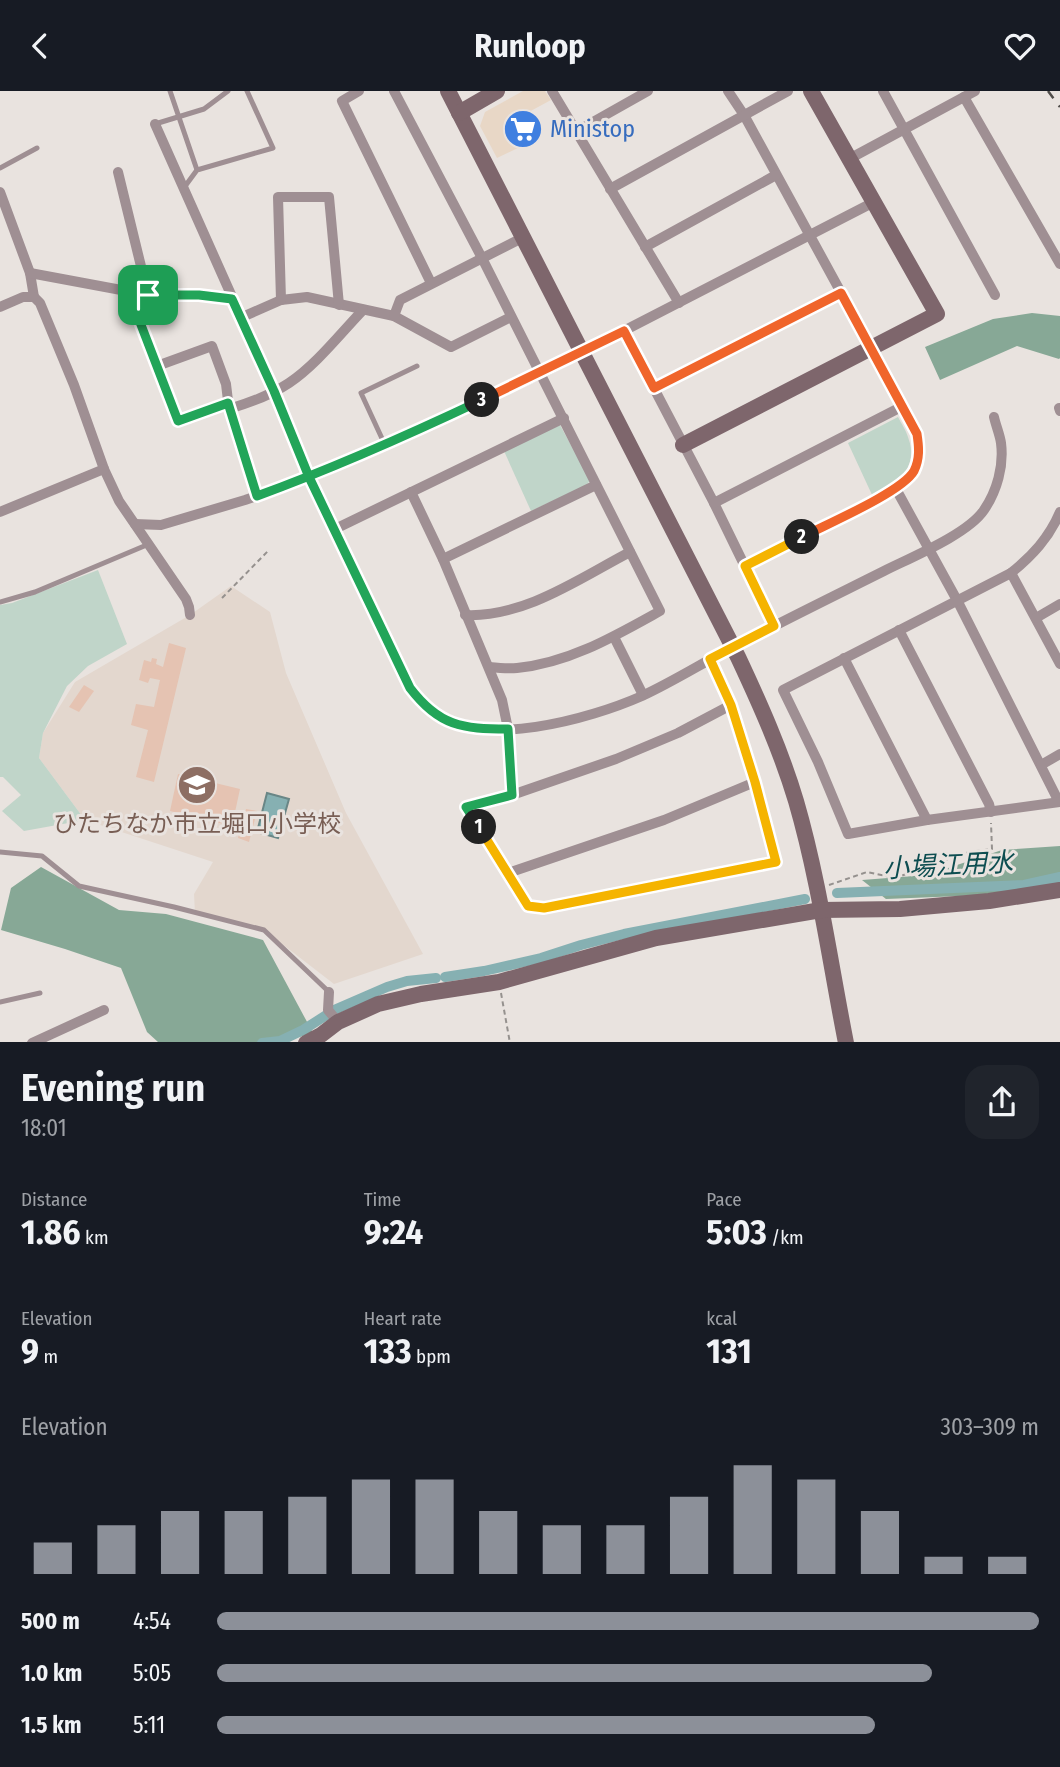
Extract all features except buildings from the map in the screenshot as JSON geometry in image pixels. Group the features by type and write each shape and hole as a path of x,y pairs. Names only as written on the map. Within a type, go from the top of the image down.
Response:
{"street":[{"path":"359,91 342,100 431,283"},
{"path":"394,91 564,418 660,611 614,637 572,655 515,669 489,667"},
{"path":"448,91 738,657 760,705 796,801 818,889 846,1042"},
{"path":"459,113 497,91"},
{"path":"552,91 679,303"},
{"path":"577,131 648,91"},
{"path":"727,91 744,115 872,347 917,434 920,448 913,472 896,489 745,566"},
{"path":"610,189 788,91"},
{"path":"683,445 937,314 811,91"},
{"path":"883,91 995,295"},
{"path":"849,159 975,91"},
{"path":"964,97 1060,264"},
{"path":"155,124 274,391 309,477 410,688 432,713 446,721 483,729 542,725 584,716 643,695 929,549 969,526 983,511 992,495 1002,460 1001,443 994,417"},
{"path":"118,172 148,295"},
{"path":"645,247 776,175"},
{"path":"281,300 278,197 329,197 339,305"},
{"path":"1,199 30,273 34,297 40,303 74,385 104,469 119,501 186,599 190,615"},
{"path":"135,524 161,524 257,496 385,445 582,353 874,202"},
{"path":"394,316 400,300 522,238"},
{"path":"30,273 148,295 199,295 232,299"},
{"path":"128,291 178,421 274,391 290,382 363,310"},
{"path":"654,388 841,293"},
{"path":"0,307 23,297 34,297"},
{"path":"240,318 281,300 307,297 394,316 451,347 511,317"},
{"path":"624,331 714,503 774,626"},
{"path":"157,366 212,346 226,384 228,406 257,496"},
{"path":"714,503 903,406"},
{"path":"333,530 564,418"},
{"path":"0,512 104,469"},
{"path":"443,559 596,485"},
{"path":"896,489 958,602 1060,802 848,834 818,762 783,690 958,602 1011,573 1039,547 1050,533 1060,512"},
{"path":"411,492 443,559 502,700 508,729 512,795"},
{"path":"466,615 479,616 517,609 630,552"},
{"path":"1011,573 1060,664"},
{"path":"1036,618 1060,604"},
{"path":"899,630 991,812"},
{"path":"614,637 643,695"},
{"path":"844,658 927,820"},
{"path":"710,659 731,705 776,862 544,908 528,906 466,807 512,795 616,758 666,738 731,705"},
{"path":"1041,765 1060,754"},
{"path":"508,873 664,820 755,782"},
{"path":"306,1042 338,1022 378,1004 421,994 499,982 656,938 821,910 900,909 989,901 1060,890"},
{"path":"330,992 328,1010 338,1022"},
{"path":"32,1042 104,1010"}],"lane":[{"path":"170,91 197,170"},
{"path":"155,124 204,109 228,91"},
{"path":"183,189 197,170 273,148 247,91"},
{"path":"0,168 37,148"},
{"path":"385,445 361,393 417,366"},
{"path":"0,602 35,592 149,544"},
{"path":"0,852 42,856 79,886 264,930 330,992"},
{"path":"0,1002 40,993"}],"path":[{"path":"222,598 268,551"},
{"path":"818,889 867,872 895,878 969,852 992,849 991,812"},
{"path":"499,982 510,1042"}],"shaded area":[{"path":"523,91 545,91 551,100 527,113 539,138 497,158 480,126 485,112"},
{"name":"ひたちなか市立堀口小学校","path":"231,586 270,612 286,673 346,813 423,954 334,984 264,930 195,913 194,894 213,862 85,820 39,758 43,733 75,682 190,615"}],"green space":[{"path":"1032,313 1060,316 1059,359 1017,346 940,380 925,347 993,319"},
{"path":"898,417 907,434 911,458 904,474 873,497 848,443"},
{"path":"560,425 590,480 587,485 531,511 504,451"},
{"path":"98,570 127,644 88,666 67,686 43,733 39,758 85,820 24,831 2,811 21,795 0,777 0,605 12,603"},
{"path":"1060,846 1060,884 986,895 886,899 862,880 927,875 1002,850"},
{"path":"41,867 119,910 166,914 263,940 313,1033 281,1042 158,1042 147,1032 121,968 1,930 11,888"}],"water":[{"path":"267,793 289,799 278,838 257,832"}],"waterway":[{"name":"小場江用水","path":"837,893 1024,885 1060,877"},
{"name":"小場江用水","path":"445,977 541,958 624,934 805,899"},
{"name":"小場江用水","path":"334,1010 387,987 407,981 436,978"},
{"name":"小場江用水","path":"271,1042 280,1041 303,1030 328,1014"}],"railway":[{"path":"1048,91 1060,107"}],"place":[{"name":"Ministop","path":"523,129"},
{"name":"ひたちなか市立堀口小学校","path":"197,785"}],"route":[{"path":"148,295 128,291 178,421 228,403 257,496 309,477 391,443 624,331 654,388 841,293 917,434 920,448 913,472 896,489 745,566 774,626 710,659 731,705 776,862 544,908 528,906 466,807 512,795 508,729 483,729 446,721 432,713 410,688 333,530 309,477 274,391 232,299 199,295 148,295"}]}
